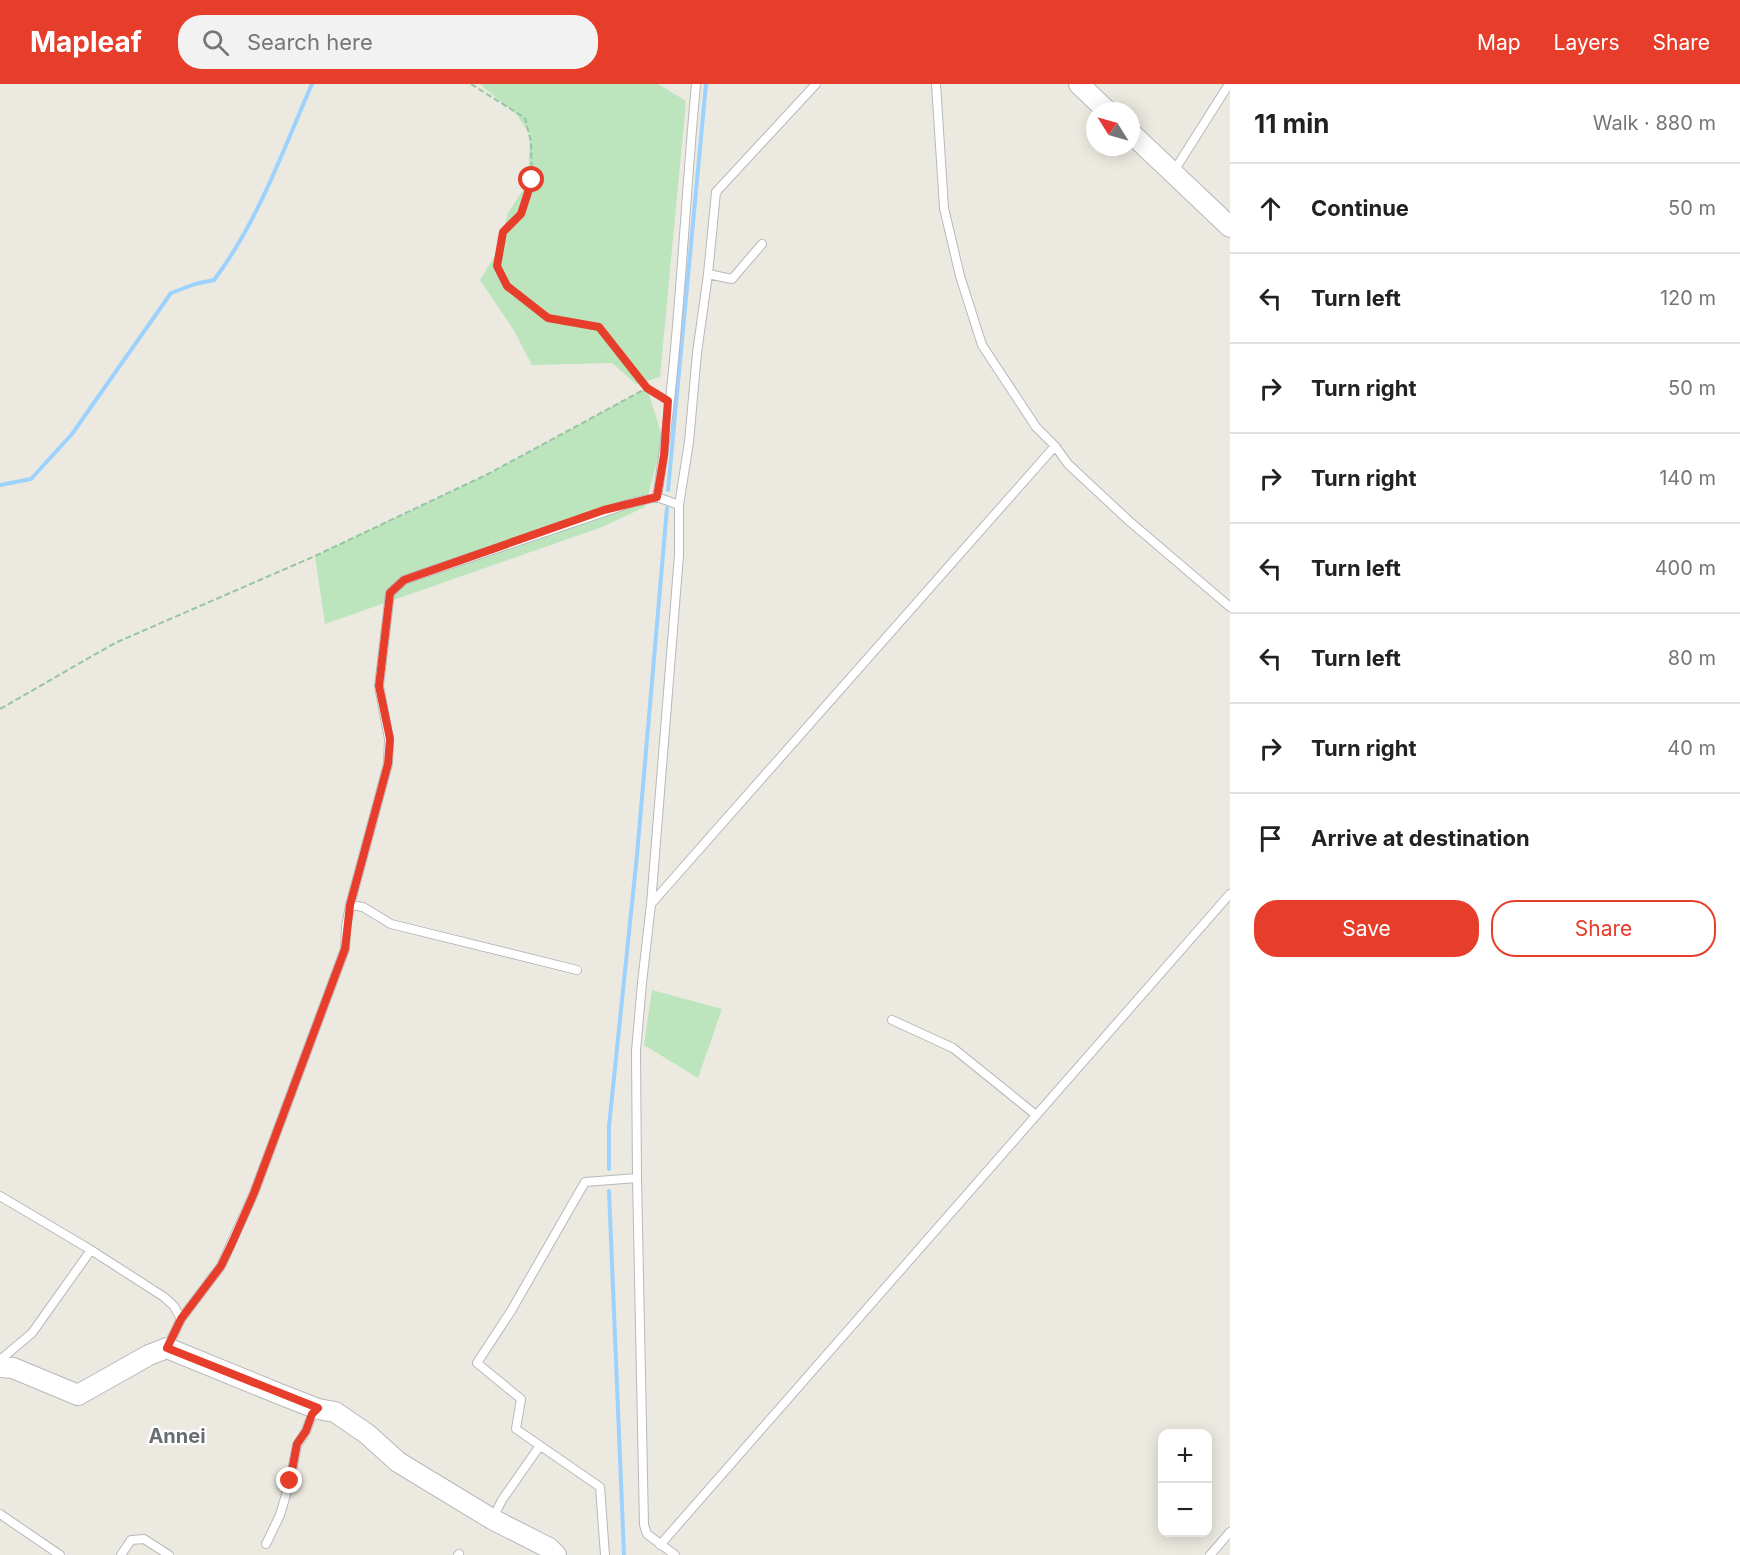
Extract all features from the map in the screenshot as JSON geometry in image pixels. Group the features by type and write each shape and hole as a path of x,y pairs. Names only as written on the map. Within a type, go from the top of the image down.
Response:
{"street":[{"path":"1079,84 1098,102"},
{"path":"1140,142 1230,227"},
{"path":"0,1367 13,1368 78,1395 149,1355 167,1348 318,1408 335,1412 367,1434 398,1462 492,1519 549,1548 556,1555"}],"lane":[{"path":"657,497 664,455 696,84"},
{"path":"675,1555 647,1534 644,1525 636,1051 651,904 679,555 679,505 689,442 716,192 816,84"},
{"path":"936,84 944,208 960,276 982,345 1036,427 1055,446 1068,464 1128,520 1230,607"},
{"path":"1173,173 1229,84"},
{"path":"708,274 732,279 762,244"},
{"path":"651,904 1055,446"},
{"path":"167,1348 181,1319 221,1266 254,1193 345,949 350,905 388,764 390,739 379,686 390,593 404,580 604,510 657,497 679,505"},
{"path":"660,1545 1230,894"},
{"path":"350,905 363,908 392,924 577,970"},
{"path":"892,1020 953,1048 1036,1115"},
{"path":"605,1555 600,1487 516,1429 521,1400 477,1363 511,1311 585,1182 637,1178"},
{"path":"0,1196 164,1297 174,1306 181,1319"},
{"path":"0,1360 32,1333 91,1250"},
{"path":"266,1544 280,1515 290,1481 297,1444 306,1431 312,1414 318,1408"},
{"path":"492,1519 502,1500 539,1447"},
{"path":"0,1514 60,1555"},
{"path":"1210,1555 1230,1532"},
{"path":"121,1555 131,1540 144,1539 169,1555"}],"path":[{"path":"471,84 525,118 531,142 532,180 521,214 503,232 497,266 507,286 548,318 599,327 647,388 668,401"},
{"path":"0,709 115,643 315,556 488,474 647,388"}],"green space":[{"path":"480,84 658,84 686,101 660,377 636,384 612,363 532,365 513,329 480,280 497,252 508,213 528,182 530,135 517,115"},
{"path":"647,388 663,439 645,507 602,527 325,624 315,556 488,474"},
{"path":"652,990 722,1009 698,1078 644,1045"}],"waterway":[{"path":"0,485 31,479 72,434 171,293 214,280 230,258 257,210 312,84"},
{"path":"668,490 706,84"},
{"path":"609,1169 609,1126 637,855 667,508"},
{"path":"609,1191 624,1555"}],"district":[{"name":"Annei","path":"177,1436"}],"route":[{"path":"290,1481 297,1444 306,1431 312,1414 318,1408 167,1348 181,1319 221,1266 232,1243 254,1193 345,949 350,905 388,764 390,739 379,686 390,593 404,580 604,510 657,497 664,455 668,401 647,388 599,327 548,318 507,286 497,266 503,232 521,214 532,180"}]}
